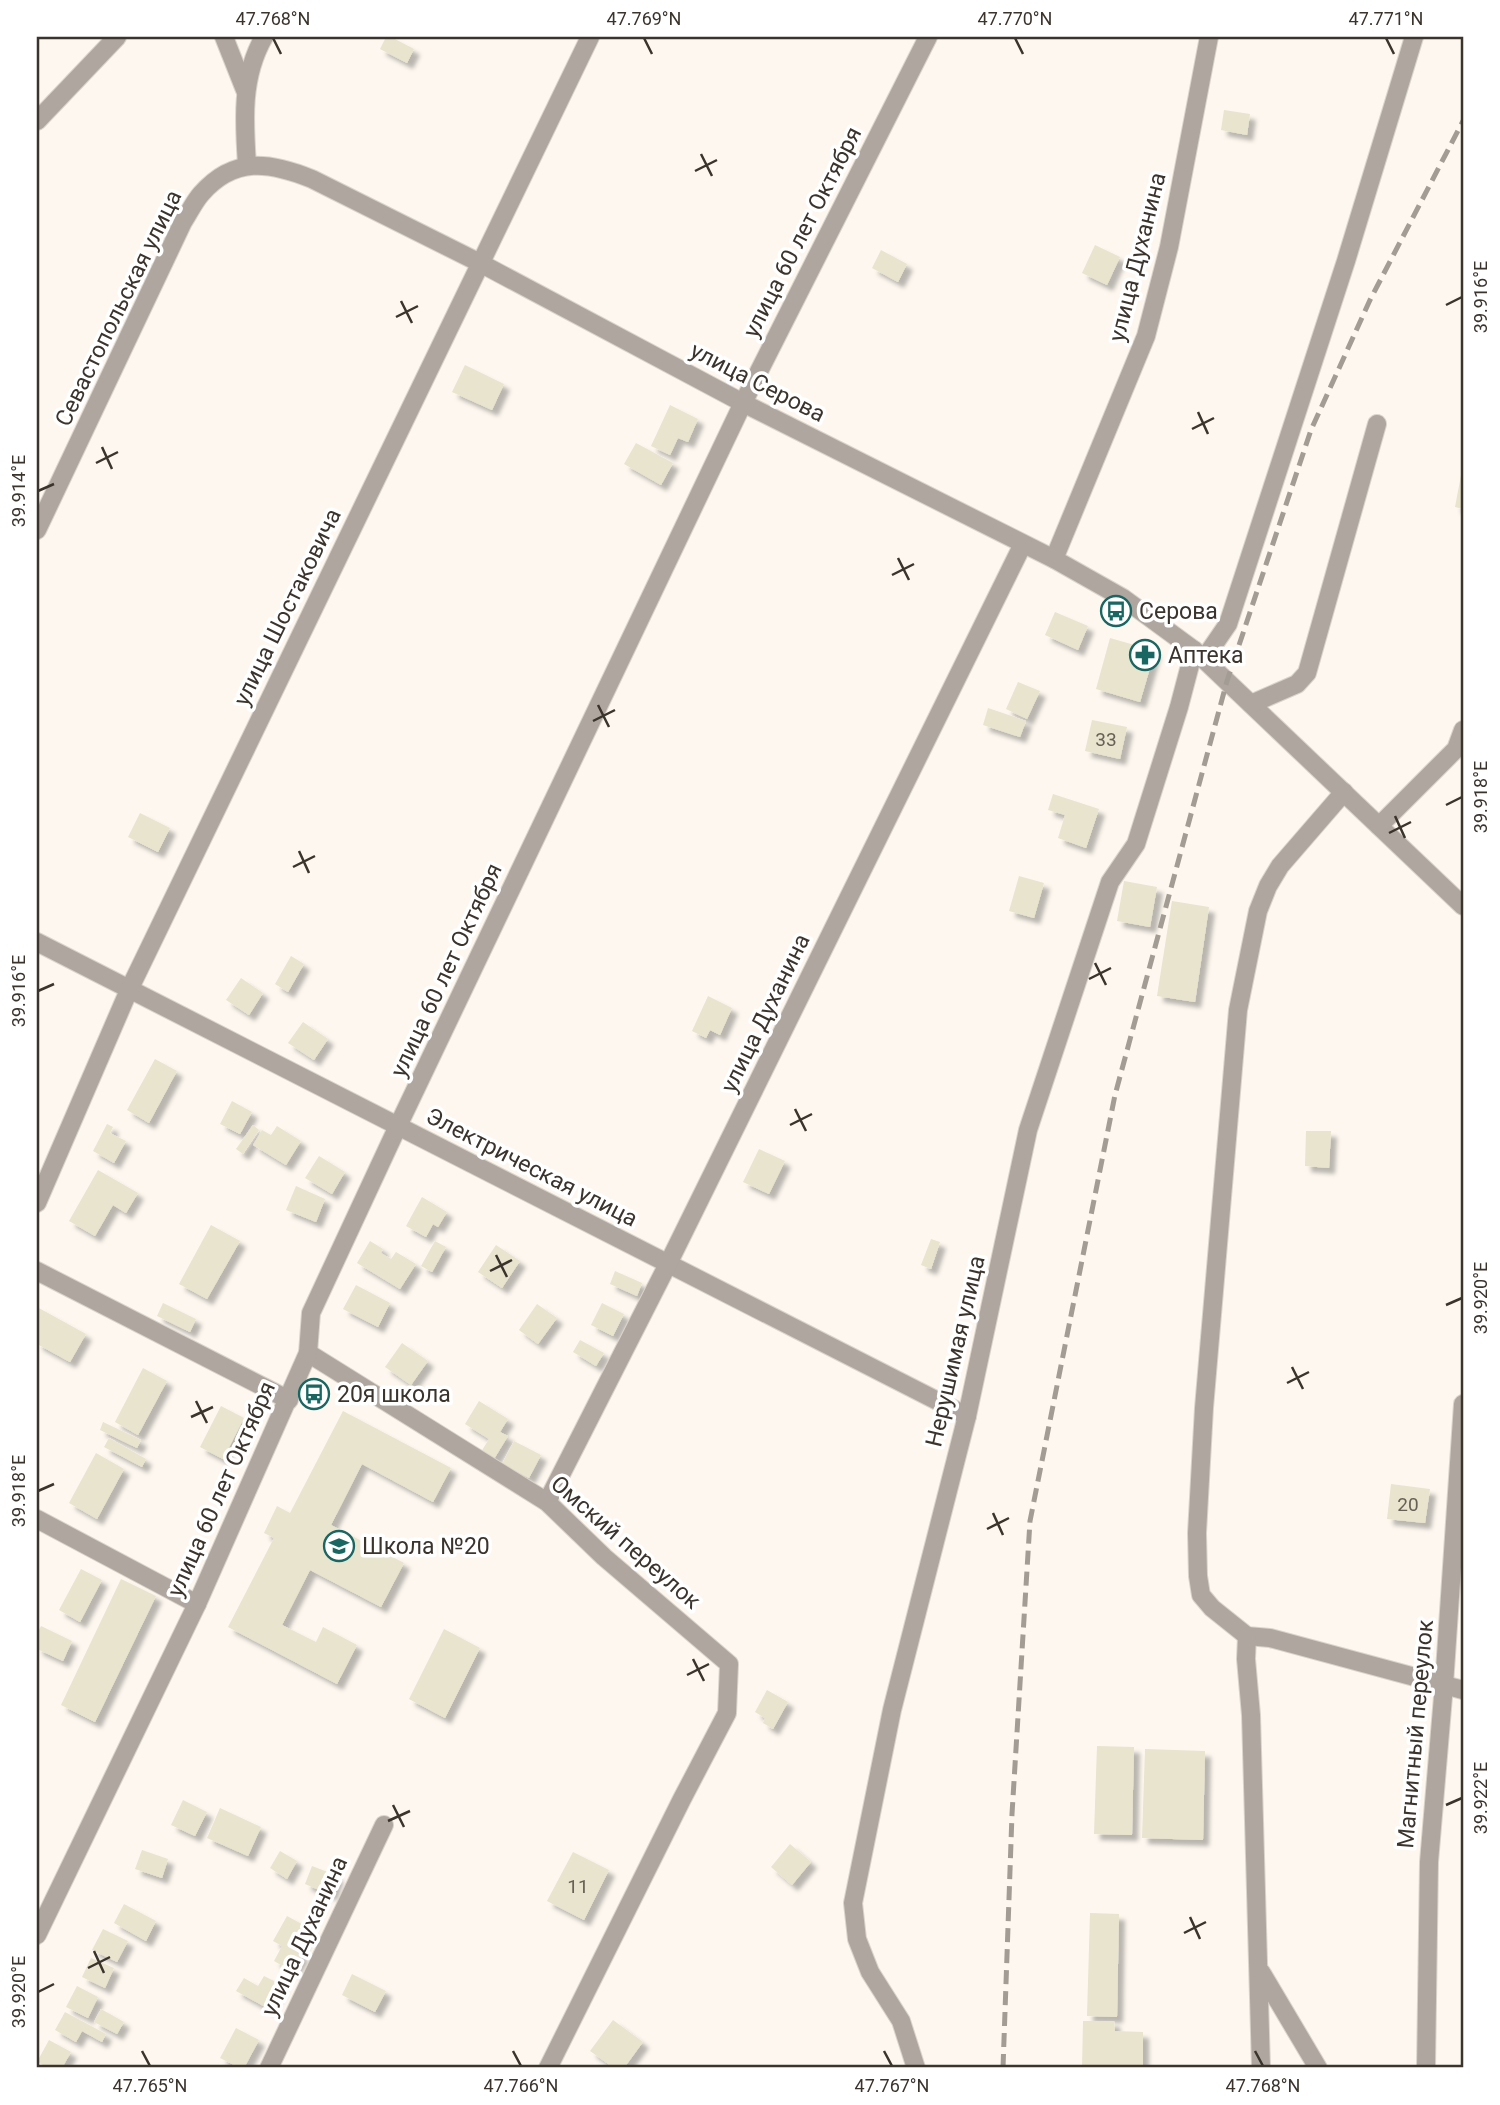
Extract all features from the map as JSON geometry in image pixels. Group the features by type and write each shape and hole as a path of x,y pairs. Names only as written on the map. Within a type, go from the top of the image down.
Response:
{"street":[{"path":"37,121 117,37"},
{"path":"224,37 245,90"},
{"path":"247,165 245,90 257,49 264,37"},
{"name":"улица Шостаковича","path":"37,1203 130,990 590,37"},
{"name":"улица 60 лет Октября","path":"37,1936 197,1604 289,1399 308,1353 311,1313 398,1126 743,403 928,37"},
{"name":"улица Духанина","path":"1054,559 1146,336 1169,247 1209,37"},
{"name":"Нерушимая улица","path":"916,2068 901,2021 870,1972 857,1939 853,1903 892,1710 967,1416 1028,1130 1110,883 1136,844 1179,707 1199,655 1228,624 1346,261 1414,37"},
{"name":"улица Серова","path":"247,165 275,166 312,179 480,263 743,403 1054,559 1123,598 1199,655 1463,906"},
{"name":"Севастопольская улица","path":"37,530 183,222 200,195 213,183 229,172 247,165"},
{"path":"1251,704 1297,684 1307,673 1377,424"},
{"name":"улица Духанина","path":"547,1502 668,1264 1023,544"},
{"path":"1379,826 1459,751 1463,730"},
{"path":"1344,792 1280,866 1268,886 1258,911 1238,1010 1204,1408 1197,1533 1198,1576 1201,1595 1212,1608 1247,1636 1270,1639 1463,1690"},
{"name":"Электрическая улица","path":"37,942 967,1416"},
{"path":"37,1271 289,1399"},
{"name":"Омский переулок","path":"308,1353 547,1502 604,1557 729,1664 727,1713 548,2068"},
{"name":"Магнитный переулок","path":"1426,2068 1429,1862 1463,1404"},
{"path":"37,1519 197,1604"},
{"path":"1247,1636 1261,2068"},
{"name":"улица Духанина","path":"269,2068 384,1825"},
{"path":"1259,1969 1318,2068"}],"building":[{"path":"386,37 414,49 407,63 380,49"},
{"path":"1224,110 1250,114 1247,135 1221,130"},
{"path":"1095,245 1120,257 1107,285 1082,273"},
{"path":"881,250 907,264 898,282 872,268"},
{"path":"465,365 504,384 492,410 452,392"},
{"path":"670,405 698,419 688,442 678,438 670,455 651,446"},
{"path":"636,443 673,463 661,485 624,464"},
{"path":"1463,470 1463,509 1455,507"},
{"path":"1055,612 1088,626 1078,650 1045,635"},
{"path":"1110,638 1155,651 1140,702 1096,689"},
{"path":"1018,682 1040,691 1027,719 1006,709"},
{"path":"988,708 1026,721 1020,737 983,725"},
{"path":"1092,720 1127,727 1120,759 1085,751"},
{"path":"1053,794 1099,809 1086,848 1058,838 1065,815 1048,810"},
{"path":"140,813 170,828 158,852 128,837"},
{"path":"1019,876 1044,883 1034,918 1009,911"},
{"path":"1124,881 1157,887 1150,927 1117,921"},
{"path":"1172,901 1209,907 1195,1002 1157,996"},
{"path":"291,956 304,964 288,992 275,984"},
{"path":"241,978 263,993 249,1015 226,1000"},
{"path":"708,996 732,1008 720,1035 710,1030 706,1038 692,1031"},
{"path":"303,1022 328,1039 314,1060 288,1043"},
{"path":"155,1059 177,1071 149,1123 127,1110"},
{"path":"232,1101 252,1112 240,1134 220,1124"},
{"path":"107,1124 113,1127 110,1133 126,1141 114,1163 93,1151"},
{"path":"253,1125 259,1130 243,1154 236,1149"},
{"path":"277,1126 301,1141 286,1165 253,1145 262,1130 271,1135"},
{"path":"1306,1131 1331,1131 1329,1168 1305,1166"},
{"path":"759,1149 785,1161 769,1194 743,1182"},
{"path":"319,1156 345,1172 332,1194 305,1178"},
{"path":"98,1170 138,1193 126,1213 113,1205 95,1236 69,1221"},
{"path":"296,1186 325,1199 316,1222 286,1210"},
{"path":"422,1197 447,1212 438,1227 433,1224 426,1237 406,1226"},
{"path":"211,1225 240,1241 207,1299 179,1284"},
{"path":"931,1239 940,1242 931,1269 921,1265"},
{"path":"370,1241 383,1249 381,1253 391,1259 396,1252 416,1264 400,1289 357,1263"},
{"path":"435,1241 446,1247 432,1272 421,1266"},
{"path":"496,1245 520,1261 502,1288 478,1272"},
{"path":"615,1271 642,1283 637,1296 610,1284"},
{"path":"356,1285 390,1303 378,1327 343,1309"},
{"path":"163,1303 196,1319 190,1332 157,1316"},
{"path":"602,1303 624,1314 613,1336 591,1325"},
{"path":"537,1304 557,1318 538,1344 519,1330"},
{"path":"37,1307 86,1334 70,1362 37,1344"},
{"path":"580,1340 604,1353 596,1366 573,1352"},
{"path":"402,1343 428,1361 411,1385 385,1367"},
{"path":"143,1368 167,1381 138,1435 115,1422"},
{"path":"479,1401 508,1419 500,1432 508,1436 494,1459 481,1452 489,1439 465,1424"},
{"path":"221,1406 244,1418 223,1459 200,1447"},
{"path":"343,1411 451,1468 433,1502 362,1464 331,1525 404,1563 381,1607 310,1570 282,1625 316,1642 323,1627 357,1645 337,1684 228,1627 274,1538 264,1533 277,1506 290,1513"},
{"path":"103,1422 141,1440 137,1448 100,1430"},
{"path":"109,1438 146,1459 142,1467 104,1447"},
{"path":"514,1441 541,1455 529,1478 502,1464"},
{"path":"96,1453 124,1469 97,1519 69,1503"},
{"path":"1391,1484 1430,1489 1425,1523 1387,1519"},
{"path":"81,1569 102,1580 80,1622 59,1610"},
{"path":"121,1579 156,1596 95,1722 61,1705"},
{"path":"41,1626 72,1641 63,1661 37,1649 37,1634"},
{"path":"444,1629 480,1648 445,1718 409,1699"},
{"path":"767,1690 788,1702 773,1729 763,1723 765,1718 755,1712"},
{"path":"1097,1746 1134,1747 1132,1835 1094,1834"},
{"path":"1145,1749 1205,1751 1203,1840 1142,1838"},
{"path":"183,1800 207,1812 195,1836 171,1825"},
{"path":"220,1808 261,1827 248,1856 207,1838"},
{"path":"790,1844 811,1862 792,1885 771,1867"},
{"path":"142,1850 168,1859 162,1878 135,1869"},
{"path":"280,1851 297,1861 287,1879 270,1868"},
{"path":"573,1852 609,1870 584,1920 547,1901"},
{"path":"312,1866 338,1876 331,1895 305,1884"},
{"path":"124,1904 156,1921 146,1941 114,1923"},
{"path":"1090,1913 1119,1914 1117,2017 1087,2016"},
{"path":"287,1916 311,1929 297,1952 303,1955 293,1972 274,1961 282,1946 273,1941"},
{"path":"103,1929 128,1941 117,1962 92,1950"},
{"path":"91,1958 114,1968 105,1988 82,1977"},
{"path":"352,1974 386,1991 375,2012 342,1995"},
{"path":"264,1976 282,1985 269,2009 236,1991 244,1978 258,1986"},
{"path":"77,1986 98,1997 88,2018 66,2007"},
{"path":"101,2009 124,2022 117,2034 94,2022"},
{"path":"65,2012 106,2034 102,2042 82,2031 76,2042 55,2030"},
{"path":"613,2020 643,2042 624,2068 614,2068 590,2051"},
{"path":"1083,2021 1114,2021 1115,2031 1143,2032 1143,2068 1082,2068"},
{"path":"236,2028 259,2040 244,2068 220,2058"},
{"path":"49,2040 71,2052 62,2068 49,2068 37,2062"}],"railway":[{"path":"1003,2068 1012,1814 1030,1521 1115,1095 1227,681 1311,430 1370,300 1463,121"}],"place":[{"name":"Серова","path":"1116,611"},
{"name":"Аптека","path":"1145,655"},
{"name":"20я школа","path":"314,1394"},
{"name":"Школа №20","path":"339,1546"}]}
